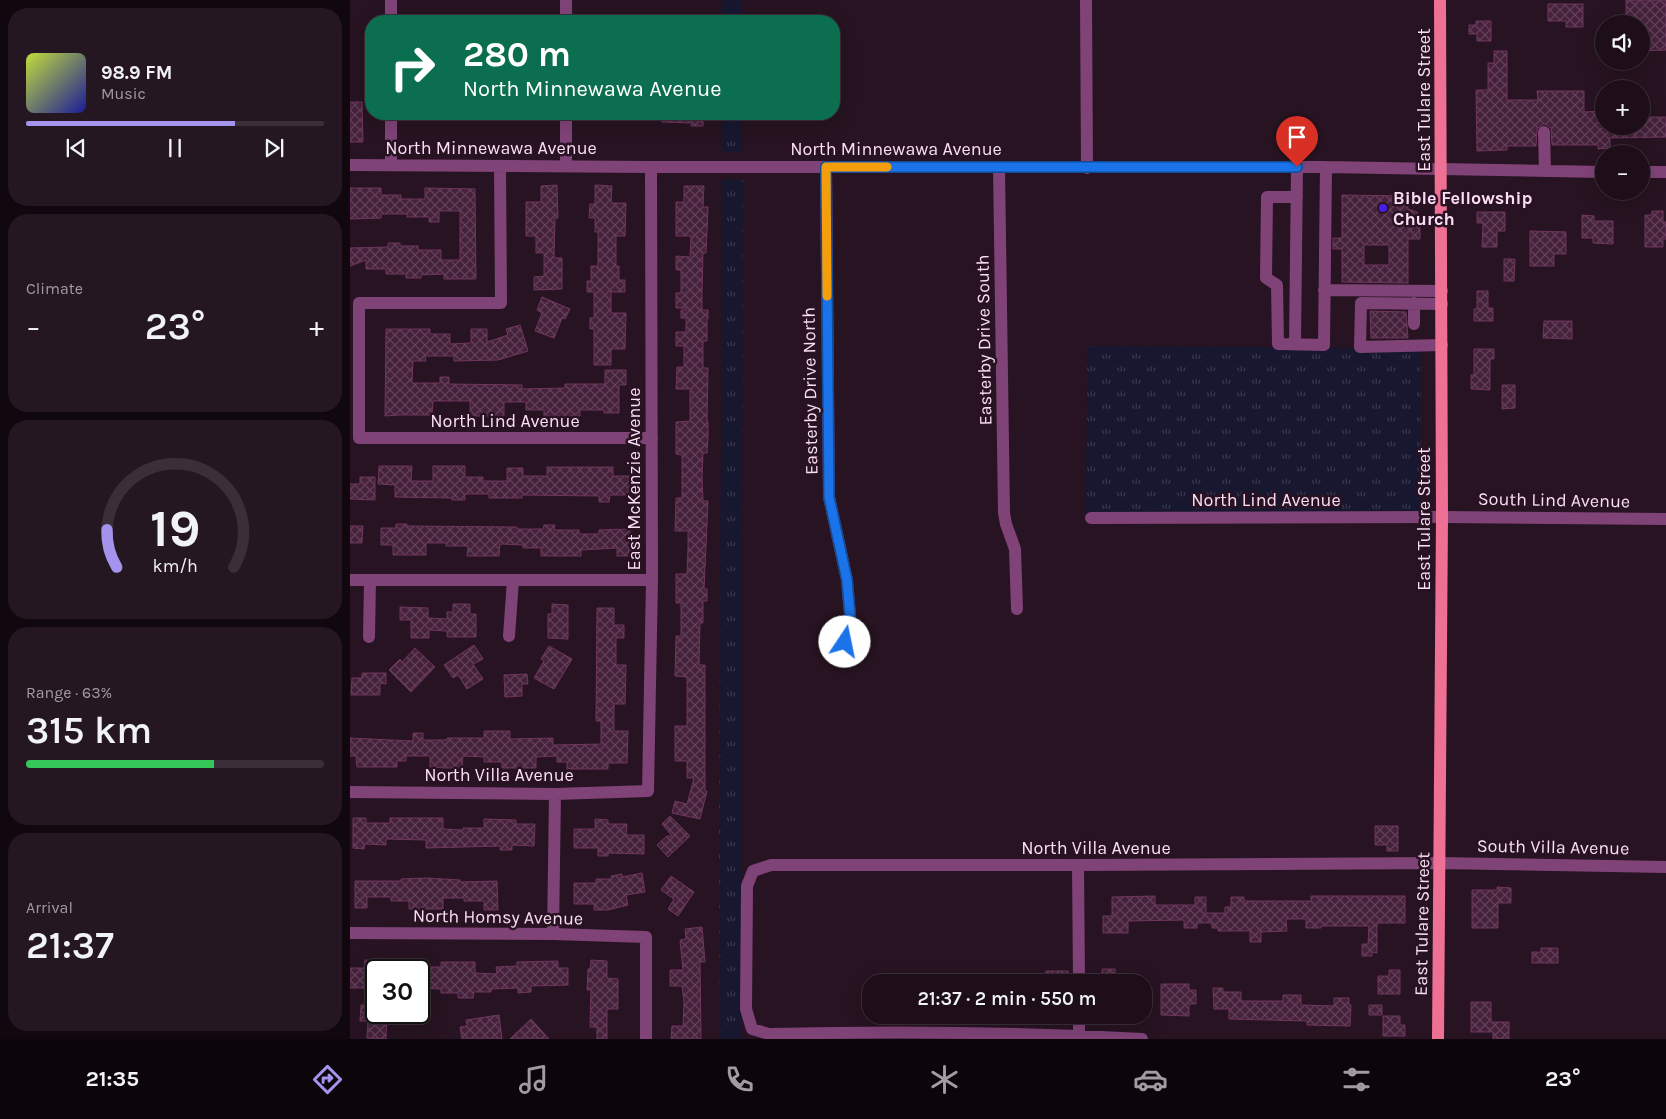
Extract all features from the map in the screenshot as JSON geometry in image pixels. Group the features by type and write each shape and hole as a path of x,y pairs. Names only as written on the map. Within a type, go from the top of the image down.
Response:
{"main road":[{"name":"East Tulare Street","path":"1438,1039 1442,517 1440,0"}],"street":[{"path":"391,0 391,15"},
{"path":"566,0 566,15"},
{"path":"1086,0 1087,168"},
{"path":"391,120 391,165"},
{"path":"566,120 566,166"},
{"path":"1544,132 1545,171"},
{"name":"North Minnewawa Avenue","path":"350,164 651,167 1326,167 1595,172"},
{"name":"North Lind Avenue","path":"500,166 501,303 358,303 358,438 652,438"},
{"name":"East McKenzie Avenue","path":"648,791 652,580 651,167"},
{"name":"Easterby Drive North","path":"826,167 829,497 847,580 850,615 845,642"},
{"name":"Easterby Drive South","path":"999,167 1004,512 1006,524 1015,549 1017,609"},
{"path":"1295,344 1297,167"},
{"path":"1297,197 1267,197 1266,278 1277,285 1278,344 1324,345 1326,167"},
{"path":"1650,172 1666,172"},
{"path":"1324,290 1442,297"},
{"path":"1442,297 1414,303 1361,303 1360,346 1442,345"},
{"path":"1414,303 1414,324"},
{"name":"North Lind Avenue","path":"1091,518 1442,517"},
{"name":"South Lind Avenue","path":"1442,517 1666,519"},
{"path":"350,580 652,580"},
{"path":"369,637 370,580"},
{"path":"509,636 513,580"},
{"name":"North Villa Avenue","path":"350,792 555,794 648,791"},
{"path":"553,934 555,794"},
{"name":"North Villa Avenue","path":"891,1035 769,1034 752,1029 746,1009 746,990 747,886 753,871 771,865 1078,866 1440,863"},
{"name":"South Villa Avenue","path":"1440,863 1666,867"},
{"path":"1078,866 1079,974"},
{"name":"North Homsy Avenue","path":"350,933 553,934 646,937 646,1039"},
{"path":"1079,1024 1079,1036"},
{"path":"891,1035 1079,1036 1142,1039"}],"green space":[{"path":"721,0 742,0 742,15 721,15"},
{"path":"721,120 742,120 742,153 721,151"},
{"path":"722,179 743,180 741,1039 720,1039"},
{"path":"1087,346 1421,348 1421,516 1086,514"}],"building":[{"path":"1626,0 1666,0 1666,50 1650,51 1650,15 1626,15"},
{"path":"1548,4 1583,4 1583,27 1566,27 1566,21 1548,21"},
{"path":"1476,21 1491,21 1491,41 1477,41 1477,34 1469,34 1469,25 1476,25"},
{"path":"1494,51 1507,51 1507,100 1538,100 1537,91 1584,91 1584,112 1595,111 1595,135 1650,135 1650,117 1666,117 1666,137 1610,138 1610,145 1552,145 1551,128 1543,124 1537,129 1536,146 1507,146 1507,150 1477,151 1476,90 1488,90 1488,63 1494,63"},
{"path":"350,102 362,102 363,142 350,142"},
{"path":"662,120 703,120 703,126 691,126 691,123 662,122"},
{"path":"557,185 558,218 555,218 554,258 562,258 562,289 534,290 534,277 544,276 544,253 536,253 536,236 526,236 526,202 541,202 541,186"},
{"path":"595,185 612,186 611,203 626,203 625,236 616,236 616,266 619,266 619,280 625,280 625,292 611,292 611,313 626,313 625,349 611,349 611,365 594,365 594,329 590,329 590,318 594,318 594,292 587,292 587,281 591,281 591,266 598,266 598,232 595,232 595,218 589,218 590,204 595,204"},
{"path":"684,186 704,186 703,207 708,207 706,253 703,253 702,294 702,310 708,310 707,341 703,341 703,368 708,368 708,437 707,453 703,453 702,478 703,501 708,501 704,589 707,589 707,601 703,601 703,623 700,623 699,665 705,665 705,791 707,791 700,819 672,813 675,801 687,804 694,778 687,778 687,761 675,761 675,726 687,726 687,677 675,676 676,636 681,636 681,603 676,603 676,574 687,574 688,548 688,531 675,531 676,498 682,498 682,455 676,454 676,422 690,421 690,389 676,389 677,367 684,367 684,346 676,346 676,332 686,332 686,318 681,318 681,310 686,310 686,308 676,308 676,293 681,293 681,270 676,270 676,256 690,257 691,236 676,236 676,202 684,202"},
{"path":"350,188 381,188 381,195 401,195 401,199 425,199 425,188 475,189 476,279 444,279 444,274 421,275 421,278 406,278 406,274 386,274 386,269 366,269 366,260 350,266 350,248 388,247 388,243 400,243 400,246 418,246 418,250 441,250 441,260 460,260 460,211 439,211 439,222 429,222 429,217 407,217 407,214 381,214 381,218 350,219"},
{"path":"1342,195 1408,196 1408,209 1417,212 1420,217 1420,239 1408,239 1408,283 1342,282 1342,249 1333,249 1333,238 1342,238","holes":["1364,245 1389,245 1389,265 1364,265"]},
{"path":"1652,211 1663,211 1663,222 1666,222 1666,239 1663,239 1663,247 1645,247 1645,215 1652,215"},
{"path":"1477,212 1505,212 1505,231 1497,231 1497,247 1482,247 1483,223 1477,223"},
{"path":"1582,215 1594,216 1594,221 1613,221 1613,244 1593,243 1593,238 1582,238"},
{"path":"1530,231 1566,232 1566,254 1554,254 1554,266 1530,266"},
{"path":"1504,259 1515,259 1514,281 1504,281"},
{"path":"1477,291 1488,291 1488,308 1493,308 1493,321 1474,321 1474,309 1477,309"},
{"path":"542,297 570,309 565,319 562,318 554,338 535,331 542,313 537,310"},
{"path":"1370,311 1406,312 1408,338 1371,338"},
{"path":"1544,321 1572,321 1572,339 1543,338"},
{"path":"520,325 528,351 498,360 454,361 454,356 425,356 426,361 413,361 412,383 440,383 440,377 449,377 449,384 522,385 522,389 565,388 565,384 605,384 605,370 626,370 626,385 619,385 619,413 604,413 604,410 580,410 580,416 544,416 544,410 526,410 526,402 504,402 504,416 470,416 470,401 433,401 432,415 385,416 386,329 430,329 430,334 450,334 450,344 471,343 471,329 487,329 487,342 508,335 506,329"},
{"path":"1474,349 1494,349 1494,359 1490,359 1490,390 1471,389 1471,375 1474,375"},
{"path":"1502,385 1515,385 1515,408 1502,409"},
{"path":"379,466 412,466 411,481 433,481 433,466 465,466 465,477 483,477 483,481 507,481 507,468 523,468 523,476 547,476 547,467 613,467 613,476 630,476 630,495 610,495 609,502 599,502 599,496 522,495 522,498 489,498 489,494 465,494 465,500 395,497 395,485 378,484"},
{"path":"360,477 375,477 375,500 350,499 350,484 360,484"},
{"path":"396,524 407,524 407,526 517,527 517,529 543,529 544,525 555,525 554,530 579,530 579,534 599,534 599,530 630,529 631,556 617,556 617,548 581,550 581,556 541,556 541,548 523,548 523,545 500,544 499,556 467,556 468,546 446,546 446,543 426,543 426,555 393,555 393,545 381,545 381,528 396,528"},
{"path":"350,526 363,526 362,543 350,543"},
{"path":"453,604 470,604 470,614 476,614 476,637 447,637 447,631 429,630 429,638 411,638 411,620 400,620 400,607 428,608 428,618 447,619 447,612 453,612"},
{"path":"552,604 568,605 568,639 548,638 548,614 552,614"},
{"path":"597,608 614,608 614,625 624,625 624,638 616,638 616,665 626,665 625,704 614,704 614,731 628,731 627,763 608,763 608,769 567,769 567,762 557,762 557,756 536,757 536,768 502,768 502,762 484,762 484,757 463,756 462,768 446,768 430,767 430,756 406,756 406,761 397,761 397,767 357,767 356,756 350,756 350,738 413,741 413,733 423,733 423,740 447,740 447,738 484,738 484,731 510,731 510,739 553,738 553,745 601,744 601,721 596,721"},
{"path":"474,645 483,659 473,664 483,679 467,689 458,675 453,678 444,665"},
{"path":"549,646 572,659 554,689 534,678 544,661 541,659"},
{"path":"415,648 435,667 411,692 389,670 400,659 402,662"},
{"path":"362,673 386,673 386,684 380,683 380,695 351,695 352,678 362,678"},
{"path":"527,674 528,684 522,684 522,696 505,697 504,675"},
{"path":"670,816 690,836 668,857 657,845 667,836 672,836 662,824"},
{"path":"353,818 366,818 366,823 390,823 390,818 443,818 443,829 463,830 463,828 484,828 484,819 516,820 516,824 535,824 534,846 512,845 512,850 500,850 500,846 426,848 426,840 386,839 386,845 365,844 364,849 353,848"},
{"path":"595,819 608,820 608,824 627,824 626,835 644,835 644,854 608,853 608,856 598,856 598,848 574,848 574,829 595,829"},
{"path":"1375,826 1398,826 1398,851 1387,851 1387,845 1375,845"},
{"path":"642,873 645,892 626,895 628,905 608,910 594,910 594,904 574,904 574,883 596,883 596,879 612,879 611,876 622,874 622,877"},
{"path":"671,876 694,892 678,916 668,909 674,899 661,890"},
{"path":"401,879 460,880 460,882 497,881 498,910 484,910 484,901 464,901 464,898 443,898 443,909 409,909 409,901 391,901 391,897 367,897 367,908 355,908 355,881 401,881"},
{"path":"1497,887 1511,888 1511,903 1498,903 1498,928 1472,928 1472,890 1497,890"},
{"path":"1155,896 1155,905 1195,905 1195,897 1206,897 1206,913 1225,913 1225,907 1231,907 1231,897 1244,897 1244,901 1311,901 1311,896 1405,896 1405,923 1377,923 1377,953 1372,952 1372,956 1362,956 1362,944 1368,944 1369,926 1321,926 1321,928 1306,928 1306,919 1286,919 1287,931 1261,932 1261,942 1250,942 1250,931 1218,931 1218,928 1212,928 1212,923 1197,923 1197,928 1184,928 1184,920 1128,921 1128,933 1103,933 1103,916 1112,916 1112,897"},
{"path":"702,927 705,962 700,962 701,1039 671,1039 672,1026 683,1026 684,1002 682,986 670,986 670,970 683,970 680,940 686,939 685,929"},
{"path":"1541,948 1558,948 1558,963 1532,963 1532,952 1541,952"},
{"path":"365,960 365,988 350,988 350,968 364,968"},
{"path":"591,960 607,961 607,978 618,979 618,1009 607,1009 607,1039 597,1039 597,1027 590,1027 591,990 587,990 588,969 590,969"},
{"path":"558,961 558,968 568,968 568,985 531,986 531,992 518,993 518,988 491,989 491,992 474,992 473,998 458,998 458,993 441,993 441,989 430,988 430,967 441,967 441,962 475,962 475,973 497,974 496,967 517,966 517,962"},
{"path":"1102,969 1115,969 1115,974 1102,974"},
{"path":"1389,970 1400,970 1400,994 1378,994 1378,976 1389,976"},
{"path":"1046,971 1068,971 1068,974 1046,974"},
{"path":"1161,984 1189,984 1189,990 1196,990 1196,1004 1189,1004 1189,1016 1161,1015"},
{"path":"1213,988 1223,988 1223,992 1241,992 1241,1001 1283,1001 1283,995 1301,995 1301,1005 1334,1006 1334,998 1349,998 1349,1005 1351,1005 1350,1026 1307,1025 1307,1021 1229,1019 1229,1009 1214,1009"},
{"path":"1471,1002 1491,1002 1491,1022 1509,1022 1509,1039 1493,1039 1493,1032 1471,1032"},
{"path":"361,1005 365,1005 365,1021 360,1021"},
{"path":"1369,1005 1382,1005 1382,1015 1369,1015"},
{"path":"499,1015 502,1039 462,1039 460,1027 467,1026 466,1020"},
{"path":"1383,1016 1400,1016 1400,1025 1405,1025 1405,1036 1383,1036"},
{"path":"531,1019 549,1039 510,1039"},
{"path":"368,1024 387,1024 386,1039 367,1038"}],"slow traffic":[{"path":"827,296 826,167 887,167"}],"place":[{"name":"Bible Fellowship Church","path":"1383,208"}],"route":[{"path":"845,642 850,615 847,580 829,497 826,167 1297,167"}]}
